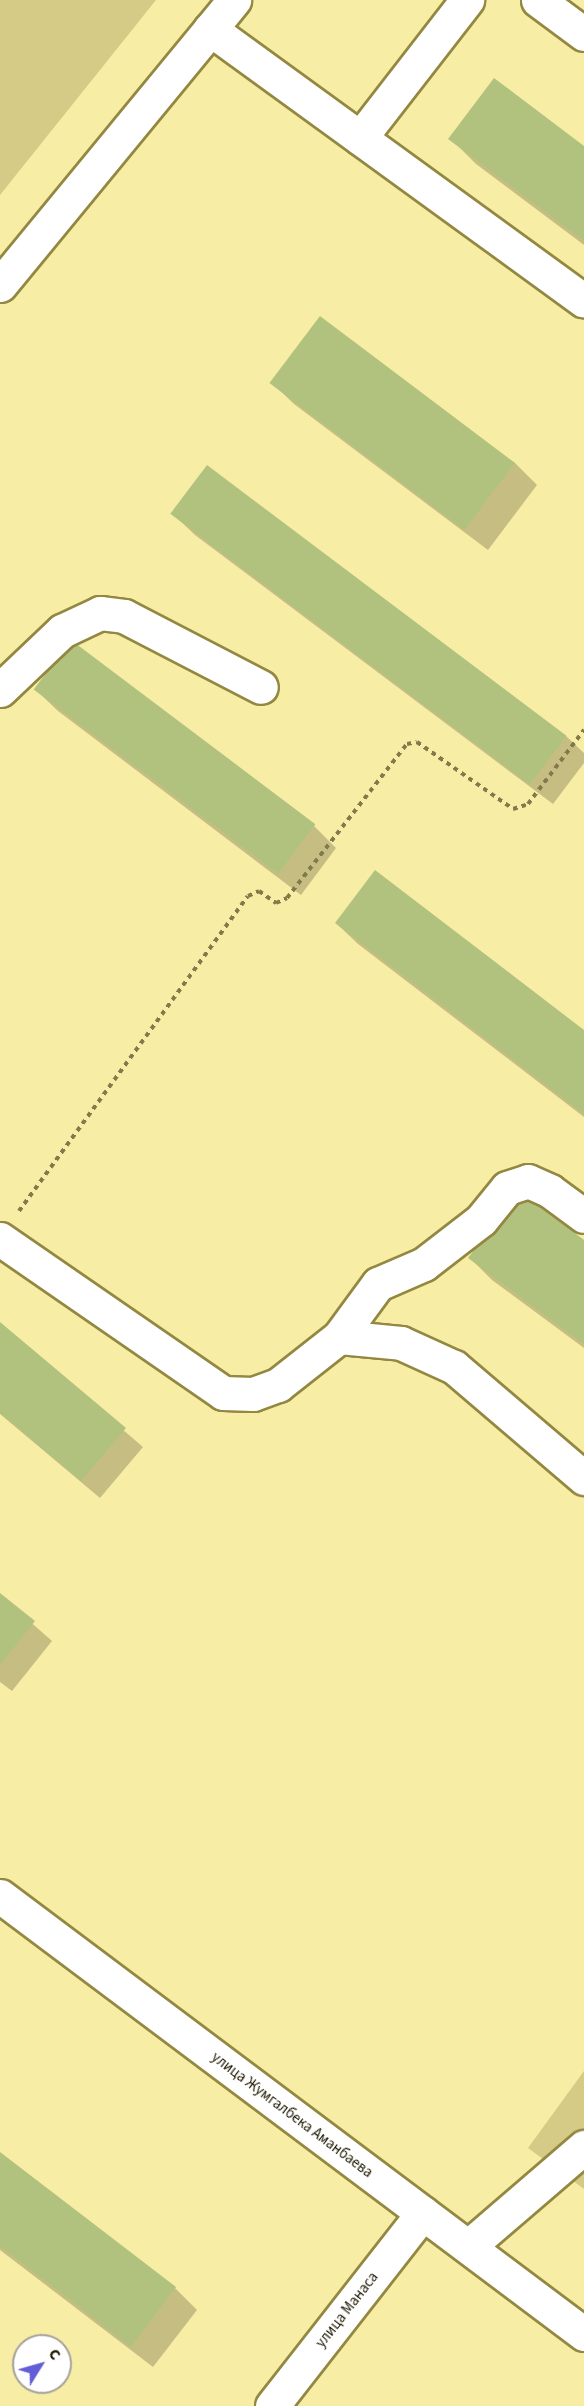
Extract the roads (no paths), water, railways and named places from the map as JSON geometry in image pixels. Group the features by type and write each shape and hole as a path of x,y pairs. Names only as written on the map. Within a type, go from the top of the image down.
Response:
{"street":[{"path":"0,285 234,0"},
{"path":"360,138 467,0"},
{"path":"538,0 584,34"},
{"path":"210,29 584,301"},
{"path":"0,690 62,632 100,613 124,616 261,687"},
{"path":"7,1228 223,1393 253,1394 278,1385 339,1337 378,1284 424,1264 481,1220 507,1188 528,1181 550,1191 584,1216"},
{"path":"339,1337 401,1343 454,1367 584,1478"},
{"name":"улица Жумгалбека Аманбаева","path":"0,1896 584,2334"},
{"path":"469,2246 584,2147"},
{"name":"улица Манаса","path":"272,2406 423,2213"}]}
